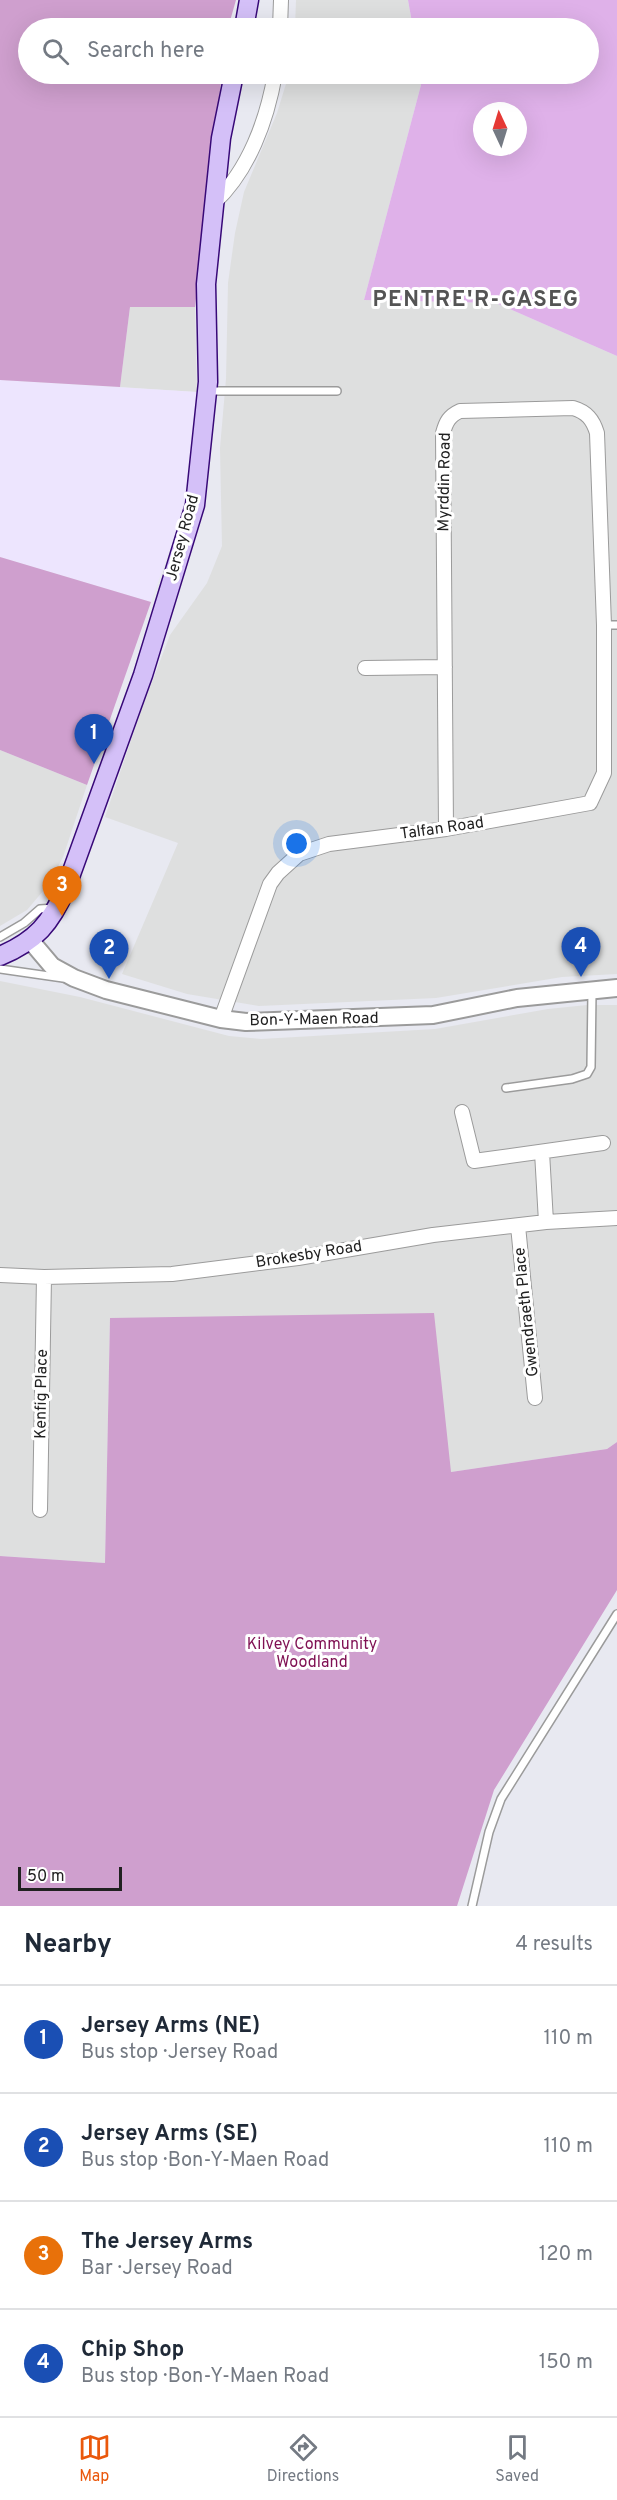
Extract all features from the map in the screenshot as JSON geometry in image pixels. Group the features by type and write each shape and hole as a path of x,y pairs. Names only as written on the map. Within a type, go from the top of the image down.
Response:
{"main road":[{"path":"246,18 249,0"},
{"name":"Jersey Road","path":"0,956 30,940 49,923 57,909 143,675 195,505 207,391 206,284 221,138 232,84"}],"street":[{"path":"280,18 281,0"},
{"path":"214,203 231,187 246,164 271,99 273,84"},
{"name":"Myrddin Road","path":"446,830 443,434 446,422 452,415 460,411 573,408 582,411 594,424 598,444 610,625"},
{"name":"Talfan Road","path":"221,1019 270,884 287,863 299,854 329,844 446,830 590,803 604,773 610,625"},
{"path":"365,668 445,667"},
{"name":"Bon-Y-Maen Road","path":"30,940 52,966 74,978 106,990 221,1019 271,1023 433,1015 517,998 617,988"},
{"path":"462,1112 474,1161 603,1143"},
{"path":"542,1152 546,1222"},
{"name":"Brokesby Road","path":"0,1275 44,1277 172,1274 298,1258 433,1235 546,1222 617,1218"},
{"name":"Gwendraeth Place","path":"518,1226 535,1398"},
{"name":"Kenfig Place","path":"40,1510 44,1277"}],"lane":[{"path":"207,391 337,391"},
{"path":"0,937 40,909 57,909"},
{"path":"0,969 45,977 74,978"},
{"path":"506,1088 572,1079 587,1074 591,1067 592,990"},
{"path":"472,1906 489,1832 501,1799 617,1614"}],"shaded area":[{"path":"296,0 408,0 411,18 295,18"},
{"path":"408,0 617,0 617,356 496,303 364,300 421,84 599,84 599,18 411,18"},
{"path":"286,84 421,84 364,300 496,303 617,356 617,974 562,977 436,998 259,1006 187,994 122,974 178,843 105,817 142,708 170,635 207,583 222,546 220,448 226,379 228,283 244,192 277,113"},
{"path":"130,307 195,307 197,392 120,387"},
{"path":"0,380 197,392 184,510 151,602 0,557"},
{"path":"0,750 87,785 63,857 49,884 27,910 0,926"},
{"path":"0,981 80,997 229,1036 261,1039 435,1029 548,1009 617,1005 617,1442 607,1449 451,1472 110,1318 105,1563 0,1556"}],"green space":[{"path":"0,0 236,0 231,18 18,18 18,84 221,84 195,307 130,307 120,387 0,380"},
{"path":"0,557 151,602 87,785 0,750"},
{"name":"Kilvey Community Woodland","path":"434,1313 451,1472 607,1449 617,1442 617,1590 494,1790 457,1906 0,1906 0,1556 105,1563 110,1318"}],"place":[{"name":"Jersey Arms (NE)","path":"94,764"},
{"name":"The Jersey Arms","path":"62,916"},
{"name":"Chip Shop","path":"581,977"},
{"name":"Jersey Arms (SE)","path":"109,979"}],"district":[{"name":"PENTRE'R-GASEG","path":"476,300"}]}
